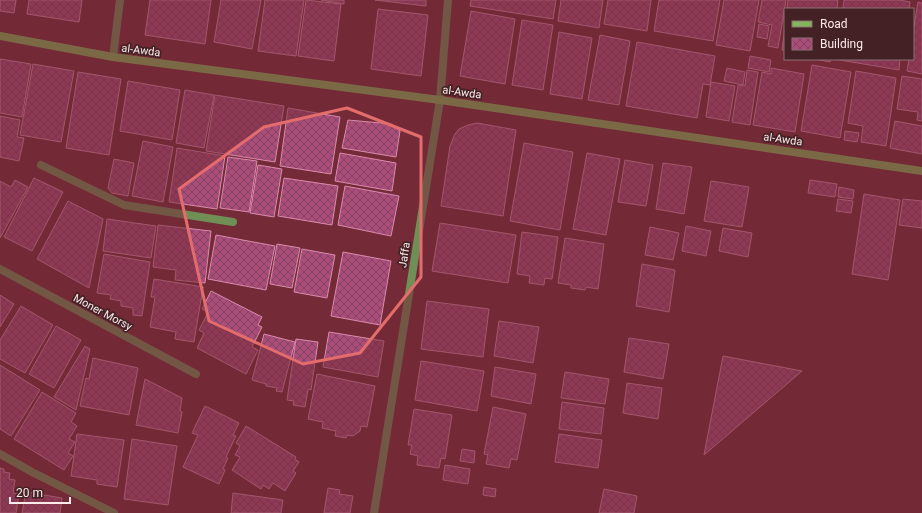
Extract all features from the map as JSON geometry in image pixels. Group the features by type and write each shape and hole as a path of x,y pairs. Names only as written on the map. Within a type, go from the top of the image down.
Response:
{"main road":[{"name":"al-Awda","path":"0,36 113,57 440,100 922,170"}],"street":[{"path":"113,57 120,0"},
{"name":"Jaffa","path":"374,513 440,100 448,0"},
{"path":"41,165 124,206 233,222"},
{"name":"Moner Morsy","path":"0,269 196,374"},
{"path":"0,454 114,513"}],"highlighted area":[{"path":"347,108 421,137 421,277 360,353 303,364 209,321 179,189 264,127"}],"building":[{"path":"0,0 16,0 14,13 0,11"},
{"path":"29,0 82,0 79,22 27,14"},
{"path":"150,0 211,0 205,44 145,35"},
{"path":"221,0 261,0 252,49 214,42"},
{"path":"265,0 304,0 296,56 258,51"},
{"path":"306,0 341,4 334,61 298,56"},
{"path":"321,0 344,0 344,4"},
{"path":"375,0 426,0 426,6"},
{"path":"471,0 556,0 553,19 470,6"},
{"path":"561,0 603,0 599,28 558,21"},
{"path":"608,0 651,0 647,31 604,24"},
{"path":"659,0 720,0 713,41 654,31"},
{"path":"724,0 759,0 750,51 716,45"},
{"path":"762,0 786,0 778,48 768,46 772,25 758,22"},
{"path":"788,0 838,0 837,8 787,8"},
{"path":"844,0 900,0 910,2 909,8 843,8"},
{"path":"918,2 922,3 922,74 907,71 909,60 914,60 914,27"},
{"path":"378,9 428,15 421,76 371,69"},
{"path":"471,11 515,19 505,84 460,76"},
{"path":"522,20 553,25 543,90 512,85"},
{"path":"759,24 769,26 767,39 757,37"},
{"path":"559,32 592,38 582,99 550,94"},
{"path":"600,35 630,41 619,105 588,100"},
{"path":"784,35 784,50 782,50"},
{"path":"637,42 715,56 710,85 703,84 697,118 626,106"},
{"path":"750,56 771,60 769,72 748,68"},
{"path":"0,59 31,64 22,117 0,113"},
{"path":"820,60 831,60 830,62"},
{"path":"840,60 900,60 899,70"},
{"path":"33,64 74,71 61,142 20,135"},
{"path":"812,65 851,72 840,138 801,131"},
{"path":"727,68 745,72 743,85 724,81"},
{"path":"771,68 804,74 795,132 753,125 762,72 771,74"},
{"path":"747,70 758,72 750,125 732,122 738,85 745,86"},
{"path":"856,71 896,78 886,146 861,142 863,126 848,123"},
{"path":"78,72 121,79 109,155 66,148"},
{"path":"902,76 922,79 922,121 917,120 918,112 897,109"},
{"path":"128,81 180,90 172,140 120,131"},
{"path":"711,82 735,86 729,121 706,117"},
{"path":"185,90 214,95 204,148 176,143"},
{"path":"215,95 284,106 275,162 206,151"},
{"path":"288,108 340,117 331,174 280,166"},
{"path":"0,116 20,120 17,137 24,138 19,161 0,157"},
{"path":"348,120 392,124 400,131 396,157 342,148"},
{"path":"895,121 922,126 922,154 890,148"},
{"path":"477,123 516,130 503,216 441,206 450,146 455,134 459,129"},
{"path":"845,131 859,133 857,142 844,140"},
{"path":"143,141 173,147 163,202 132,196"},
{"path":"524,143 573,152 560,230 510,221"},
{"path":"177,148 225,156 217,209 169,202"},
{"path":"340,153 396,163 392,191 335,181"},
{"path":"587,153 620,159 606,235 573,229"},
{"path":"228,157 257,161 249,212 220,208"},
{"path":"114,159 134,163 128,196 112,193 108,188"},
{"path":"625,160 653,165 646,206 618,202"},
{"path":"663,163 692,167 684,214 656,209"},
{"path":"258,165 282,169 274,217 250,213"},
{"path":"34,178 63,192 32,251 4,237"},
{"path":"284,178 338,186 332,225 278,216"},
{"path":"15,180 28,187 0,238 0,181 11,187"},
{"path":"810,180 837,184 835,197 808,193"},
{"path":"711,181 749,187 742,227 704,221"},
{"path":"345,186 399,196 391,236 338,225"},
{"path":"839,187 854,190 853,199 838,197"},
{"path":"864,194 900,200 888,280 852,274"},
{"path":"838,199 853,201 851,213 836,211"},
{"path":"903,199 922,201 922,228 899,225"},
{"path":"68,201 103,219 89,288 37,259"},
{"path":"107,219 156,226 151,258 103,251"},
{"path":"440,223 516,235 508,283 432,271"},
{"path":"158,225 211,231 205,283 175,280 176,270 153,267"},
{"path":"686,226 711,231 706,256 682,251"},
{"path":"650,227 679,233 673,260 645,255"},
{"path":"723,228 752,233 748,257 719,251"},
{"path":"522,232 558,237 552,279 545,278 544,285 529,283 530,276 517,274"},
{"path":"216,235 275,246 266,290 208,279"},
{"path":"565,238 604,244 598,289 586,287 585,290 571,288 571,285 558,283"},
{"path":"277,244 300,248 292,288 270,284"},
{"path":"302,249 335,255 327,298 294,292"},
{"path":"343,252 391,261 380,325 331,316"},
{"path":"104,254 150,262 142,316 133,315 133,308 121,306 121,301 110,299 111,295 97,293"},
{"path":"642,264 675,270 669,312 636,306"},
{"path":"154,279 203,287 194,342 175,339 176,332 150,327 155,297 151,297"},
{"path":"211,291 262,317 258,325 262,327 252,347 258,350 246,374 197,348 204,333 199,330 208,312 202,309"},
{"path":"0,295 14,304 0,327"},
{"path":"427,301 489,309 483,357 421,349"},
{"path":"21,306 53,325 25,373 0,359 0,340"},
{"path":"499,321 539,327 533,363 494,356"},
{"path":"56,326 81,340 54,388 29,374"},
{"path":"329,332 384,341 378,377 323,367"},
{"path":"264,334 295,342 282,392 276,391 277,388 266,386 266,384 252,380"},
{"path":"629,338 669,344 663,379 624,372"},
{"path":"296,339 318,342 311,390 308,389 305,407 293,405 294,401 287,400"},
{"path":"85,346 90,349 76,410 54,397"},
{"path":"723,356 802,371 704,455"},
{"path":"93,358 138,368 129,415 80,406 86,378 89,379"},
{"path":"421,361 484,371 477,411 415,400"},
{"path":"0,365 40,390 11,436 0,429"},
{"path":"495,367 536,374 531,404 491,396"},
{"path":"565,372 609,379 605,404 561,398"},
{"path":"317,374 375,386 367,427 361,426 360,431 353,436 347,435 346,438 335,436 336,431 322,428 323,422 308,419"},
{"path":"145,379 182,398 180,411 182,412 178,433 136,425"},
{"path":"627,383 662,388 658,419 623,413"},
{"path":"42,392 76,413 71,422 77,426 69,439 75,442 68,453 73,456 64,470 14,439"},
{"path":"562,402 604,408 601,434 559,429"},
{"path":"205,406 239,423 233,435 236,436 226,457 228,458 223,469 225,470 219,484 183,467 198,435 192,433"},
{"path":"493,407 526,414 517,460 511,459 509,468 486,464 488,455 484,454"},
{"path":"414,409 452,415 445,459 441,458 439,468 417,465 418,456 410,454 412,445 408,445"},
{"path":"246,426 296,457 295,459 299,462 293,471 296,473 285,491 273,483 269,489 263,485 261,489 232,470 240,457 235,455 240,446 236,443"},
{"path":"77,434 124,440 117,487 97,484 97,480 71,476"},
{"path":"559,434 602,440 598,468 555,462"},
{"path":"132,439 177,446 168,505 124,499"},
{"path":"462,449 475,451 474,463 460,461"},
{"path":"445,465 470,469 468,484 443,480"},
{"path":"0,468 4,469 4,472 10,473 9,479 15,480 13,493 19,494 16,513 0,513"},
{"path":"484,487 496,489 495,497 483,495"},
{"path":"328,488 340,490 339,494 353,496 350,513 324,513"},
{"path":"604,489 637,496 634,513 599,513"},
{"path":"26,492 62,498 60,513 22,513"},
{"path":"233,493 283,500 281,513 231,513"}]}
